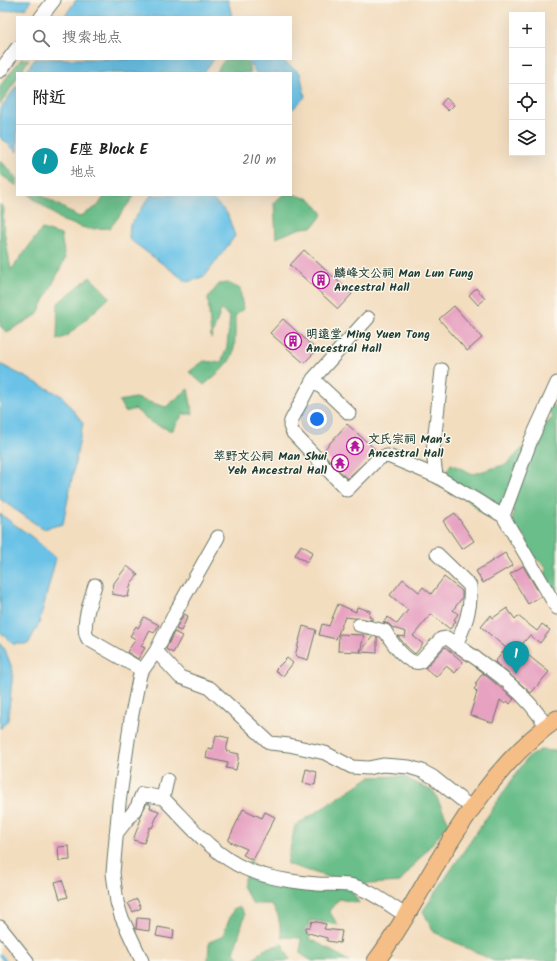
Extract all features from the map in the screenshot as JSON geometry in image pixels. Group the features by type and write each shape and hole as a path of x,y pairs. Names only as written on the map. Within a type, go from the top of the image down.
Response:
{"main road":[{"path":"376,961 407,916 437,864 473,809 504,766 552,723"}],"street":[{"path":"42,16 54,0"},
{"path":"0,71 16,49"},
{"path":"368,318 313,379 292,418 291,429 347,490 382,457 394,458 436,476 503,516 557,608"},
{"path":"436,476 433,452 442,370"},
{"path":"313,379 349,413"},
{"path":"503,516 531,440 557,383"},
{"path":"142,961 121,916 117,902 114,873 116,834 131,719 140,674 156,651 174,615 218,537"},
{"path":"437,554 470,586 471,599 466,622 456,645"},
{"path":"95,585 85,627 85,634 88,639 142,670"},
{"path":"360,625 385,631 393,644 414,662 420,662 440,639 447,638 521,694 539,714 552,723"},
{"path":"156,651 180,677 210,688 270,743 289,745 325,753 352,767 368,768 383,765 422,771 433,777 473,809"},
{"path":"163,798 167,780"},
{"path":"116,834 137,807 142,794 163,798 209,844 224,857 241,867 264,875 295,881 355,887 407,916"},
{"path":"0,927 27,961"}],"green space":[{"path":"20,60 28,60 21,72 16,72 16,80 0,105 0,86"},
{"path":"224,60 246,60 251,72 216,72"},
{"path":"0,160 16,177 16,185 0,174"},
{"path":"292,194 311,199 323,214 313,227 301,228 276,238 274,203 281,196 292,196"},
{"path":"30,196 43,196 79,217 98,206 104,196 134,196 110,228 88,229 63,221"},
{"path":"0,204 4,208 3,225 11,270 42,229 61,235 65,259 37,315 7,332 0,326"},
{"path":"90,277 110,297 67,336 57,340 58,303"},
{"path":"228,283 240,289 243,309 235,316 234,349 232,356 223,369 204,385 189,372 204,361 221,363 227,347 230,317 221,310 211,338 208,298 219,284"},
{"path":"188,389 193,414 183,414 172,431 152,423 135,409 125,412 119,401 135,398 166,407"},
{"path":"540,395 555,408 557,405 557,589 545,583 546,566 532,556 524,534 510,532 514,510 485,517 464,497 438,486 451,464 473,474 507,464 553,417 538,402"},
{"path":"540,750 557,751 557,961 494,961 434,932 423,911 527,758"},
{"path":"402,776 434,792 449,823 400,882 354,885 287,864 295,826 370,777"},
{"path":"250,860 264,883 349,887 359,903 339,899 329,911 338,925 310,920 309,938 349,961 312,961 301,954 301,938 282,937 278,915 271,904 253,904 242,886"},
{"path":"240,907 245,915 234,952 242,961 208,961 209,942 222,937 234,908"},
{"path":"282,944 290,959 285,961 252,961 264,949"}],"water":[{"path":"0,0 31,0 26,8 0,12"},
{"path":"76,0 228,0 232,16 65,16"},
{"path":"34,60 213,60 204,72 26,72"},
{"path":"250,60 281,60 300,73 305,97 293,109 292,72 255,72 249,63"},
{"path":"16,86 16,151 0,137 0,110"},
{"path":"150,196 209,196 227,213 235,236 205,276 187,282 129,239 130,225"},
{"path":"0,364 62,396 83,423 63,524 43,529 0,499"},
{"path":"0,514 32,537 56,558 39,624 28,644 13,644 0,632"},
{"path":"0,643 4,647 13,671 8,720 0,729"}],"building":[{"path":"446,98 454,105 448,111 441,104"},
{"name":"麟峰文公祠 Man Lun Fung Ancestral Hall","path":"304,250 352,294 338,309 290,265"},
{"path":"476,288 485,299 478,305 469,295"},
{"path":"454,306 482,338 467,351 439,319"},
{"name":"明遠堂 Ming Yuen Tong Ancestral Hall","path":"283,319 317,350 304,363 270,333"},
{"path":"347,424 377,451 347,479 322,452"},
{"path":"455,513 474,541 462,549 443,521"},
{"path":"301,545 313,552 307,562 295,555"},
{"path":"505,553 513,565 483,583 476,571"},
{"path":"127,566 138,575 131,583 128,597 112,594 114,583"},
{"path":"523,566 541,596 528,604 510,574"},
{"path":"444,577 462,591 462,598 453,610 458,614 454,620 456,621 450,629 431,614 413,636 423,644 415,654 398,636 405,637 406,632 393,628 389,624 383,622 388,617 397,624 408,610 390,595 403,579 419,592 423,587 431,594"},
{"path":"338,604 356,612 357,607 370,611 369,617 372,618 372,620 345,617 336,639 319,635 322,624 329,626"},
{"path":"507,608 515,619 518,616 537,631 542,624 550,630 540,643 530,635 519,648 549,672 531,693 495,662 506,648 481,627 491,615 493,618"},
{"path":"184,614 188,616 181,631 176,629"},
{"path":"144,617 159,625 154,633 150,631 141,646 145,648 138,659 127,652 136,639 130,636 136,626 138,628"},
{"path":"303,626 316,630 308,660 295,656"},
{"path":"174,632 182,636 173,653 166,649"},
{"path":"339,634 364,635 360,652 338,651"},
{"path":"373,636 377,637 377,653 360,652"},
{"path":"445,647 463,662 455,673 446,666 436,677 425,668"},
{"path":"287,658 293,663 283,676 275,670"},
{"path":"483,673 514,699 510,704 507,701 505,704 500,700 493,723 470,715 477,692 474,689 477,685 475,684"},
{"path":"216,735 229,738 226,751 239,754 236,770 226,768 228,763 206,758 208,748 213,749"},
{"path":"306,769 317,772 315,785 303,783"},
{"path":"147,803 151,805 150,808 159,811 152,828 150,827 144,843 133,840 141,819 139,818"},
{"path":"243,809 262,818 265,812 275,817 253,860 243,855 247,849 228,841"},
{"path":"69,846 70,860 59,861 58,847"},
{"path":"62,880 68,897 60,899 55,882"},
{"path":"137,899 141,908 133,912 128,903"},
{"path":"137,918 150,919 149,931 136,929"},
{"path":"312,921 326,924 324,929 342,931 340,943 327,941 327,938 305,932 306,927 310,927"},
{"path":"158,927 174,930 173,939 156,936"}],"waterway":[{"path":"0,955 5,961"}],"place":[{"name":"麟峰文公祠 Man Lun Fung Ancestral Hall","path":"321,280"},
{"name":"明遠堂 Ming Yuen Tong Ancestral Hall","path":"293,341"},
{"name":"文氏宗祠 Man's Ancestral Hall","path":"355,446"},
{"name":"萃野文公祠 Man Shui Yeh Ancestral Hall","path":"340,463"},
{"name":"E座 Block E","path":"516,674"}]}
